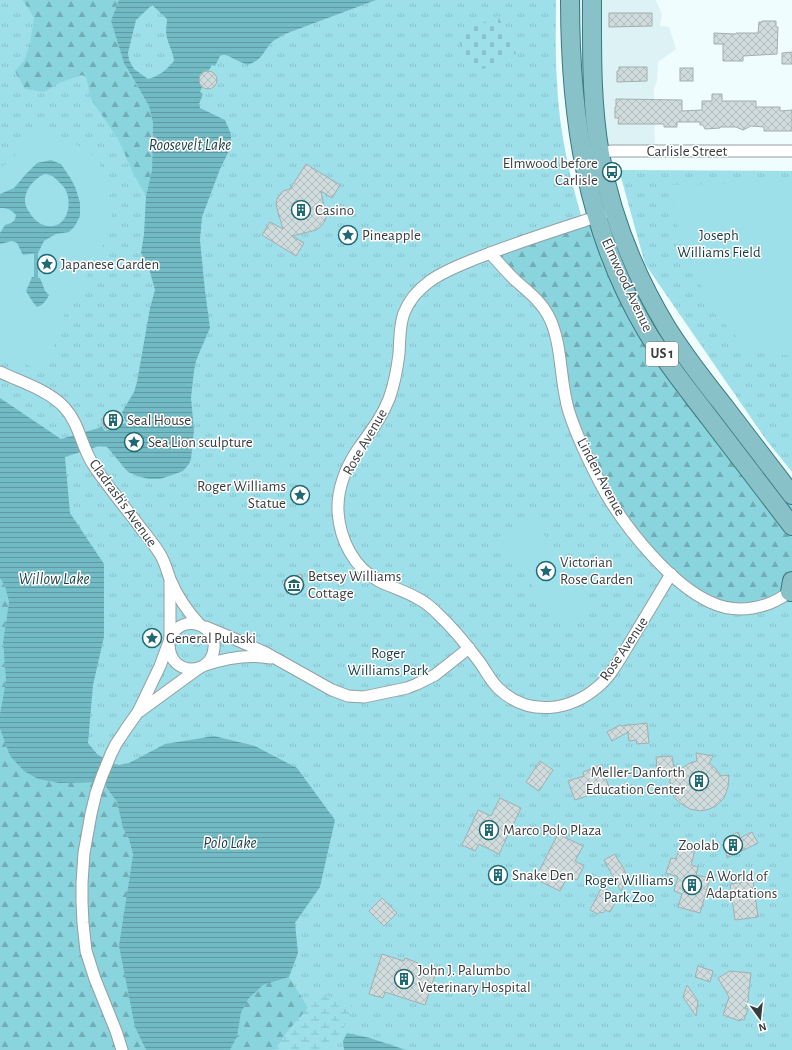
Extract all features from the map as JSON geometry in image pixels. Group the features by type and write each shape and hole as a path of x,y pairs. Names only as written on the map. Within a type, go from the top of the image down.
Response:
{"main road":[{"name":"Elmwood Avenue","path":"570,0 571,64 582,155 588,186 597,217 616,269 632,304 660,351 683,384 788,521 792,535"},
{"name":"Elmwood Avenue","path":"592,0 593,86 600,152 605,180 614,212 635,267 652,302 668,329 694,367 792,495"}],"street":[{"name":"Carlisle Street","path":"582,155 612,151 792,152"},
{"name":"Rose Avenue","path":"614,212 490,253 444,272 423,287 409,303 404,313 396,371 389,399 379,421 358,448 350,463 341,488 338,505 339,519 342,534 347,546 359,565 374,578 419,598 428,605 450,626 469,648 497,687 511,698 536,707 552,708 568,704 595,690 612,672 671,574"},
{"name":"Linden Avenue","path":"490,253 548,314 557,340 563,383 575,428 590,463 606,494 624,522 640,542 682,584 703,598 720,606 740,609 758,608 773,603 791,589"},
{"name":"Cladrash's Avenue","path":"0,372 41,391 63,406 73,419 90,460 101,477 160,554 170,579 182,601 190,613 202,626"},
{"name":"Cladrash's Avenue","path":"169,642 170,579"},
{"path":"122,1050 114,1025 89,963 86,951 82,902 83,868 87,835 96,793 110,754 123,732 138,712 154,681 175,630 184,624 195,623 242,642 280,660 336,692 348,696 364,697 396,691 417,684 440,672 469,648"},
{"path":"138,712 209,661 215,647 214,642 211,634 202,626"},
{"path":"169,642 170,655 173,660 181,667 191,669 220,660 251,656 280,660"}],"shaded area":[{"path":"567,0 656,0 662,15 660,26 669,27 676,49 658,62 657,81 654,89 655,147 607,148 596,214"}],"green space":[{"name":"Roger Williams Park","path":"0,0 556,0 556,62 560,119 574,190 584,225 792,551 792,1050 0,1050"},
{"path":"22,0 119,0 111,22 126,68 149,106 153,123 152,170 146,196 134,175 118,139 91,99 86,77 82,75 59,83 44,92 25,89 15,71 24,61 30,44 34,18"},
{"path":"498,16 516,54 474,73 456,35"},
{"name":"Japanese Garden","path":"41,131 55,134 81,147 98,160 109,191 113,212 104,244 60,324 49,367 41,371 0,353 0,168 12,160 25,139"},
{"name":"Joseph Williams Field","path":"619,170 792,171 792,472 767,441 645,264"},
{"path":"792,182 792,356 748,349 715,313 680,243 671,185"},
{"path":"611,210 629,258 792,499 792,582 780,591 768,597 750,603 739,604 717,602 665,572 588,464 549,323 489,250"},
{"name":"Victorian Rose Garden","path":"529,514 595,604 563,628 497,538"},
{"path":"0,578 5,586 9,602 3,642 6,681 0,714"},
{"path":"0,729 10,756 38,779 59,783 97,782 104,784 117,802 123,828 129,839 133,858 135,1027 146,1050 0,1050"},
{"path":"289,977 309,1009 283,1050 230,1050 237,1037 241,1013 248,999 263,985"},
{"path":"320,994 353,1004 343,1030 322,1050 275,1050 287,1032"}],"water":[{"path":"119,0 376,0 285,34 271,43 257,61 253,63 247,65 226,55 222,55 215,66 212,65 209,70 201,74 199,78 202,87 200,92 203,94 199,104 200,108 225,120 231,134 231,147 220,169 202,217 200,240 210,328 196,361 194,371 191,398 194,430 191,459 189,464 183,471 160,479 149,479 128,472 107,447 99,446 65,457 70,513 104,564 104,637 93,685 88,743 97,754 111,763 119,765 129,763 165,744 214,736 255,746 297,768 335,820 320,887 295,923 298,953 289,977 263,985 248,999 241,1013 237,1037 230,1050 146,1050 135,1027 119,946 133,855 129,839 123,828 117,802 104,784 97,782 59,783 38,779 24,771 10,756 0,729 0,714 6,681 3,642 9,602 5,586 0,578 0,398 61,439 102,427 105,431 126,423 122,412 134,392 137,382 150,308 155,290 150,272 141,253 144,234 146,196 152,170 153,123 149,106 124,63 111,21","holes":["152,5 167,19 166,32 174,61 162,72 148,79 134,69 129,60 128,53 136,20"]},
{"name":"Japanese Garden","path":"51,160 61,164 76,189 80,203 80,216 75,226 69,232 56,234 44,241 38,253 23,255 17,243 12,241 0,244 0,233 5,225 14,221 16,215 9,209 0,208 0,194 14,188 37,163","holes":["45,174 55,178 67,192 67,214 64,219 55,226 48,226 38,222 31,215 25,202 27,190 30,185"]},
{"path":"32,277 40,278 45,291 49,295 41,305 37,307 26,291"},
{"path":"347,1033 370,1038 406,1050 344,1050 343,1041"}],"building":[{"path":"609,13 652,13 652,26 609,27"},
{"path":"776,21 776,27 778,27 777,54 743,56 743,61 723,61 723,44 714,44 714,33 758,33 759,22"},
{"path":"792,52 792,64 782,64 782,53"},
{"path":"619,67 647,67 647,81 617,82 617,71 619,71"},
{"path":"680,68 693,68 693,81 680,81"},
{"path":"204,71 212,71 217,76 215,87 212,89 204,89 199,84 199,76"},
{"path":"712,94 722,94 722,101 756,101 756,107 780,107 780,111 792,110 792,131 764,131 764,127 751,126 743,130 736,127 705,129 703,125 700,125 700,122 677,122 677,127 664,127 664,124 618,124 619,118 615,118 616,99 682,100 682,111 702,110 702,101 712,101"},
{"name":"Casino","path":"306,164 340,185 332,198 321,191 326,218 321,226 316,230 292,236 304,243 296,256 262,235 270,222 283,229 276,205 277,199 283,191 290,189"},
{"name":"Seal House","path":"120,412 124,421 105,429 101,419"},
{"path":"546,562 554,573 545,580 537,569"},
{"name":"Betsey Williams Cottage","path":"301,574 305,587 287,594 282,581"},
{"path":"647,723 649,743 637,744 636,740 629,741 628,732 612,741 607,732 620,725"},
{"name":"Meller-Danforth Education Center","path":"696,753 713,756 709,763 721,776 729,775 728,787 724,798 716,806 701,811 690,809 680,803 674,797 670,783 670,776 690,763 697,761"},
{"path":"672,756 674,769 657,770 656,757"},
{"path":"540,761 553,770 539,791 526,782"},
{"path":"601,765 609,787 575,800 568,781 584,776 583,772"},
{"name":"Marco Polo Plaza","path":"500,798 521,808 499,854 479,844 475,851 462,845 478,810 491,816"},
{"name":"Zoolab","path":"738,832 740,838 752,832 758,843 727,858 724,839"},
{"path":"558,834 583,846 575,861 584,866 577,880 568,876 560,891 535,879"},
{"name":"A World of Adaptations","path":"680,845 695,850 691,865 698,867 696,875 710,878 700,913 678,907 682,894 674,891 678,877 666,873 671,858 676,859"},
{"path":"615,854 628,877 621,891 604,860"},
{"name":"Snake Den","path":"496,867 506,875 499,883 489,875"},
{"path":"753,881 758,917 735,920 730,884"},
{"path":"602,887 619,896 610,912 605,910 603,913 600,912 598,914 590,910"},
{"path":"382,898 397,913 384,926 369,911"},
{"name":"John J. Palumbo Veterinary Hospital","path":"382,954 404,961 405,958 418,963 417,966 436,972 425,1005 385,992 383,998 369,994"},
{"path":"698,966 713,971 710,982 695,977"},
{"path":"730,971 751,973 749,998 745,1008 748,1009 744,1020 741,1019 740,1021 723,1015 729,997 718,978"},
{"path":"687,985 698,1001 696,1016 683,997"}],"waterway":[{"path":"36,254 36,277"}],"place":[{"name":"Elmwood before Carlisle","path":"612,172"},
{"name":"Casino","path":"301,210"},
{"name":"Pineapple","path":"348,235"},
{"name":"Japanese Garden","path":"47,264"},
{"name":"Seal House","path":"113,420"},
{"name":"Sea Lion sculpture","path":"134,442"},
{"name":"Roger Williams Statue","path":"300,495"},
{"name":"Victorian Rose Garden","path":"546,571"},
{"name":"Betsey Williams Cottage","path":"294,585"},
{"name":"General Pulaski","path":"152,638"},
{"name":"Meller-Danforth Education Center","path":"699,781"},
{"name":"Marco Polo Plaza","path":"489,830"},
{"name":"Zoolab","path":"733,845"},
{"name":"Snake Den","path":"498,875"},
{"name":"A World of Adaptations","path":"692,885"},
{"name":"John J. Palumbo Veterinary Hospital","path":"404,979"}],"water label":[{"name":"Roosevelt Lake","path":"190,145"},
{"name":"Willow Lake","path":"54,579"},
{"name":"Polo Lake","path":"230,843"}],"park label":[{"name":"Roger Williams Park Zoo","path":"629,888"}]}
